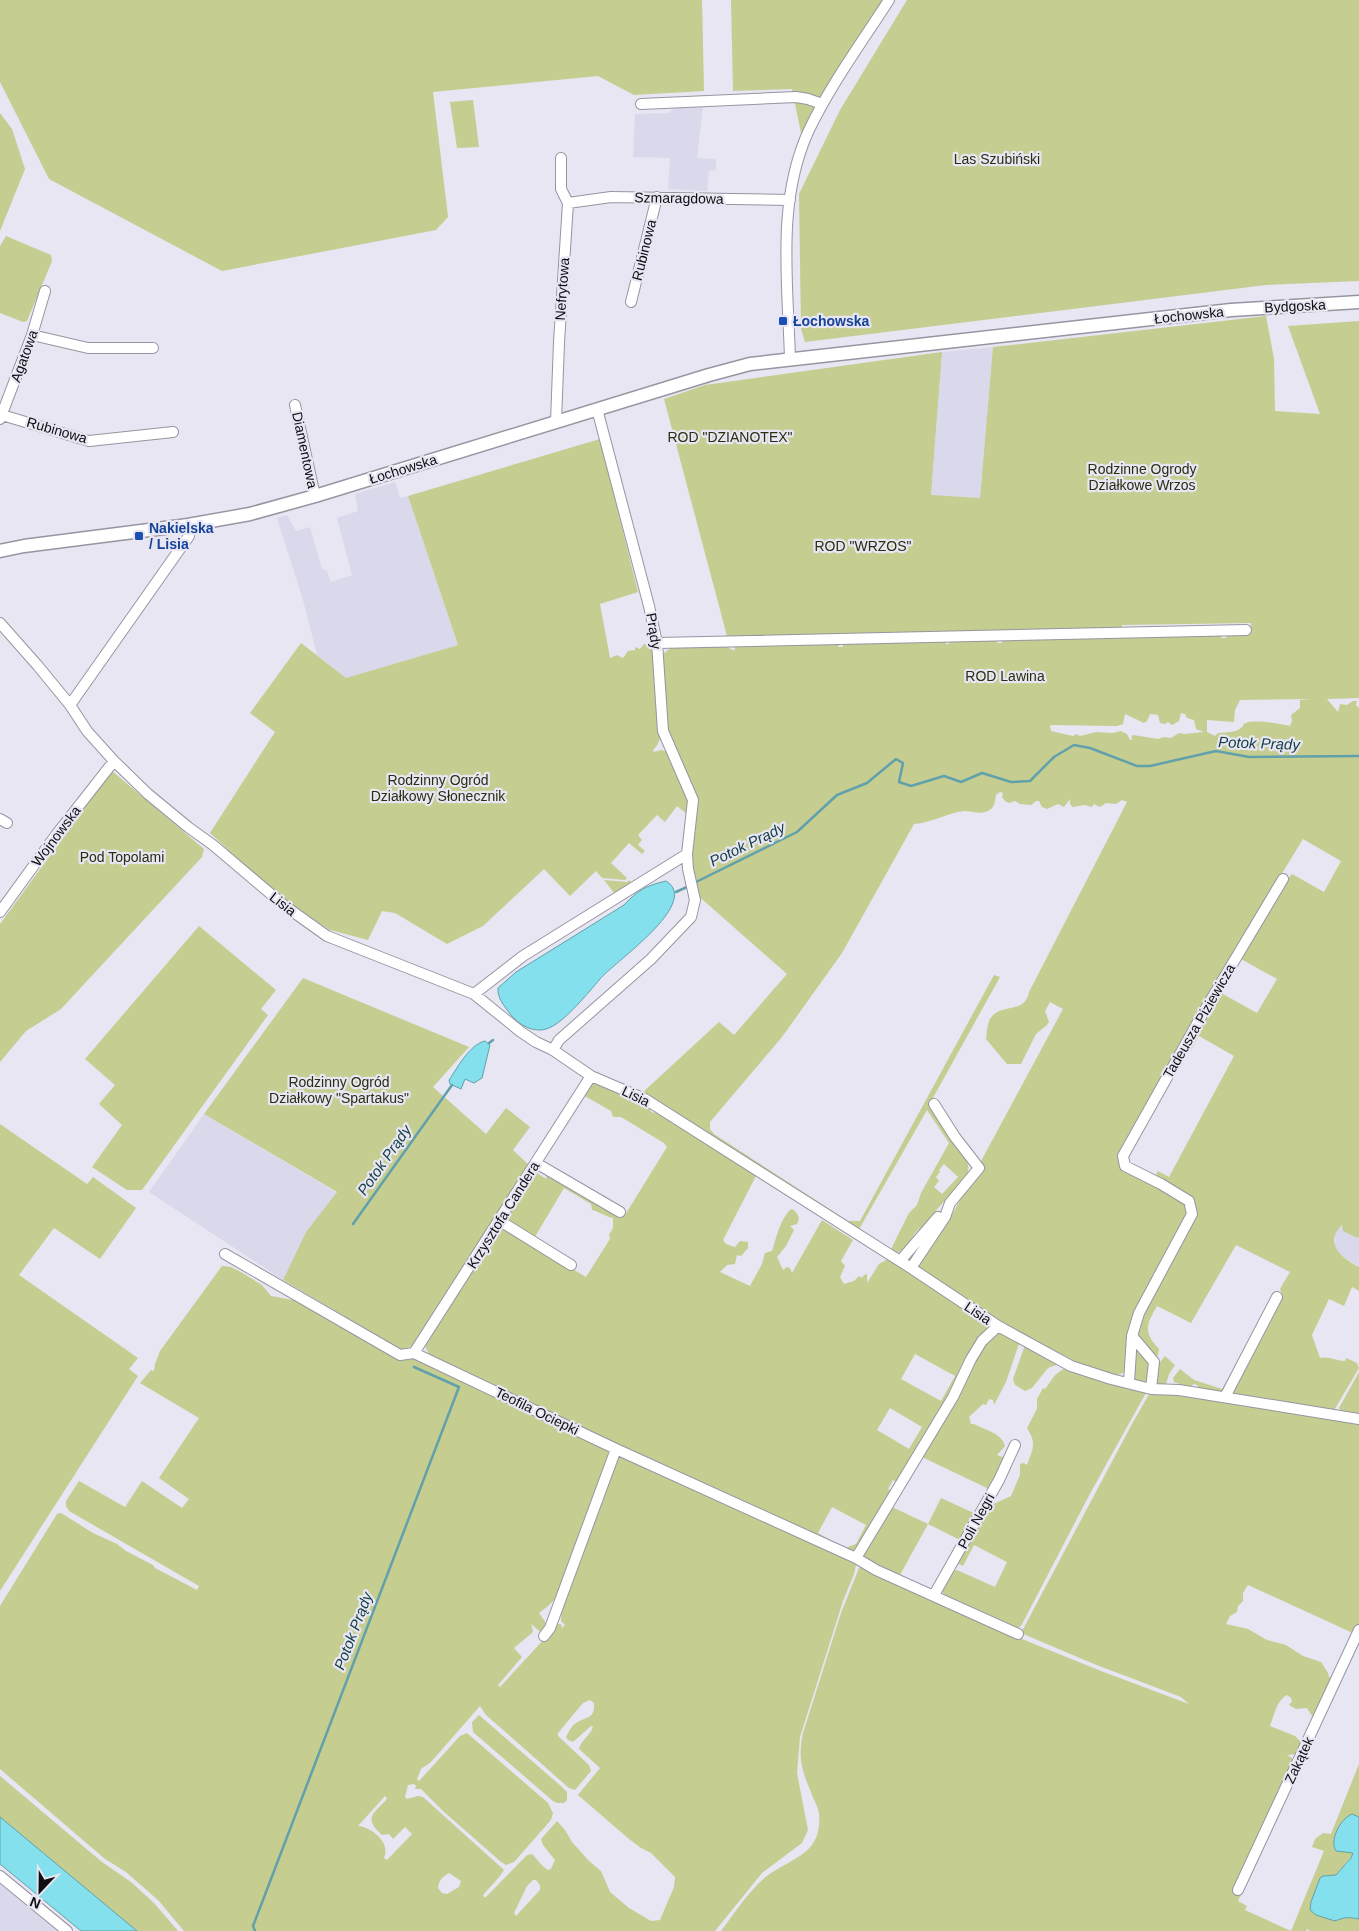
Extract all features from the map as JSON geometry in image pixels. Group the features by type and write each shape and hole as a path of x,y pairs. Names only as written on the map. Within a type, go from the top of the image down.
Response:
{"main road":[{"name":"Bydgoska","path":"1231,310 1359,302"},
{"name":"Łochowska","path":"0,551 24,546 188,525 250,514 315,496 731,369 790,359 1231,310"},
{"name":"Łochowska","path":"0,560 24,546"}],"street":[{"path":"790,359 786,245 790,200 797,164 809,131 822,104 889,0"},
{"path":"642,104 796,97 822,104"},
{"name":"Nefrytowa","path":"556,422 568,203 561,189 561,158"},
{"name":"Szmaragdowa","path":"568,203 611,197 790,200"},
{"name":"Rubinowa","path":"631,302 657,198"},
{"name":"Agatowa","path":"1,417 32,335 45,291"},
{"path":"32,335 88,348 153,348"},
{"name":"Diamentowa","path":"295,404 315,496"},
{"name":"Prądy","path":"552,1050 559,1040 651,960 691,918 695,900 688,869 687,854 693,800 662,731 657,643 647,597 597,409"},
{"name":"Rubinowa","path":"1,417 89,441 173,432"},
{"path":"70,705 189,536 188,525"},
{"name":"Lisia","path":"0,623 70,705 87,731 148,794 213,845 285,906 327,936 474,994 521,1032 591,1076 645,1099 911,1268 998,1326 1071,1366 1110,1379 1129,1382 1151,1389 1179,1390 1359,1419"},
{"path":"657,643 1246,630"},
{"name":"Wojnowska","path":"0,912 56,835 114,761"},
{"path":"474,994 523,956 687,854"},
{"name":"Tadeusza Piziewicza","path":"1132,1336 1139,1314 1192,1214 1189,1201 1125,1166 1123,1156 1203,1013 1283,879"},
{"name":"Krzysztofa Candera","path":"414,1353 591,1076"},
{"path":"900,1262 979,1168 955,1137 934,1104"},
{"path":"536,1163 620,1212"},
{"path":"911,1268 945,1217 950,1203"},
{"path":"500,1221 571,1265"},
{"name":"Teofila Ociepki","path":"225,1254 400,1355 414,1353 616,1449 856,1558 876,1570 1018,1634"},
{"path":"1225,1397 1277,1297"},
{"path":"856,1558 953,1398 982,1340 998,1326"},
{"path":"1129,1382 1132,1336"},
{"path":"1132,1336 1154,1362 1151,1389"},
{"name":"Poli Negri","path":"934,1596 999,1480 1015,1445"},
{"path":"544,1636 557,1610 616,1449"},
{"name":"Zakątek","path":"1238,1890 1359,1630"},
{"path":"0,1876 67,1931"}],"shaded area":[{"path":"703,107 697,158 716,159 716,170 709,171 707,191 668,189 670,158 633,157 635,114 669,113 674,108"},
{"path":"993,347 980,498 931,496 942,352"},
{"path":"395,482 400,498 408,496 458,645 346,678 317,655 303,600 277,518 287,515 296,531 310,527 322,569 327,571 331,582 352,575 337,518 358,511 355,494"},
{"path":"204,1114 337,1193 306,1232 283,1280 149,1192"},
{"path":"1343,1224 1353,1236 1359,1237 1359,1267 1335,1249 1335,1232"},
{"path":"0,1880 60,1931 0,1931"}],"green space":[{"path":"0,0 702,0 704,91 634,95 598,76 433,92 448,217 436,230 222,271 49,179 0,82"},
{"path":"731,0 887,0 802,138 792,89 733,91"},
{"name":"Las Szubiński","path":"907,0 1359,0 1359,281 1266,285 805,342 801,329 799,194 840,110"},
{"path":"473,100 479,147 457,148 450,102"},
{"path":"0,113 12,129 25,169 0,231"},
{"path":"6,236 51,255 52,261 27,321 23,322 0,313 0,246"},
{"path":"1266,316 1274,359 1275,411 1320,414 1288,326 1359,321 1359,698 1327,699 1338,712 1340,704 1347,705 1353,701 1357,701 1356,705 1359,708 1359,1237 1357,1238 1343,1231 1342,1225 1334,1238 1341,1255 1359,1267 1359,1291 1352,1287 1344,1306 1329,1299 1312,1335 1320,1358 1345,1361 1346,1358 1357,1363 1359,1368 1333,1412 1233,1396 1230,1392 1282,1295 1280,1289 1290,1272 1236,1245 1191,1323 1157,1306 1150,1318 1148,1333 1159,1349 1158,1355 1155,1357 1138,1342 1136,1336 1139,1322 1150,1297 1195,1213 1192,1200 1160,1181 1156,1174 1158,1171 1169,1177 1234,1056 1199,1036 1191,1050 1195,1031 1206,1011 1215,1003 1221,993 1257,1013 1277,979 1241,959 1226,982 1234,965 1282,885 1292,874 1324,892 1341,861 1303,839 1151,1098 1122,1154 1121,1164 1136,1174 1174,1193 1186,1204 1188,1211 1185,1223 1133,1320 1125,1372 1109,1376 1094,1372 1065,1356 1046,1349 1011,1331 919,1271 917,1265 952,1215 1063,1009 1050,1002 1045,1011 1049,1022 1036,1034 1021,1064 1007,1064 986,1039 990,1019 1000,1011 1023,1004 1027,999 1127,802 1122,800 1116,804 1106,803 1100,807 1094,804 1092,807 1084,805 1073,807 1070,804 1070,799 1064,807 1058,804 1047,809 1042,807 1039,801 1031,805 1020,804 1015,801 1009,803 1005,801 1002,797 1003,793 1000,792 996,795 995,803 988,811 981,813 958,812 914,824 842,953 782,1037 710,1122 710,1129 714,1134 848,1221 860,1221 994,975 1000,977 929,1105 967,1161 968,1172 955,1192 939,1207 928,1223 917,1231 904,1248 895,1254 892,1252 892,1247 909,1213 917,1205 921,1193 949,1143 927,1110 858,1231 652,1100 648,1094 641,1094 719,1022 734,1035 787,974 695,893 691,877 685,866 691,843 686,838 687,814 677,806 665,822 657,815 638,835 642,840 638,845 645,851 642,854 629,843 611,863 627,878 625,880 602,878 596,871 570,896 544,869 483,926 447,944 395,913 382,911 368,940 330,930 282,899 210,833 275,732 250,713 301,643 346,678 458,645 408,496 600,439 638,592 600,604 610,658 617,655 623,658 628,651 635,650 635,647 640,649 644,644 656,643 660,646 661,651 656,660 654,685 656,686 663,654 672,647 725,645 735,650 737,645 838,642 838,647 843,647 843,642 945,640 946,644 949,644 949,640 997,638 997,643 1002,643 1002,638 1220,632 1222,632 1221,638 1226,638 1229,632 1250,631 1251,623 1122,625 1122,628 734,638 733,636 727,636 664,399 705,385 942,352 931,495 980,498 993,347","holes":["1311,699 1300,700 1300,708 1291,715 1292,721 1290,726 1268,722 1250,722 1243,724 1236,731 1218,733 1215,736 1207,732 1207,720 1234,722 1235,710 1240,700","658,712 666,718 663,725 666,736 690,784 689,788 694,802 693,822 690,824 689,795 680,774 668,752 661,750 654,752 653,750 660,736","1181,713 1185,714 1187,718 1194,720 1196,729 1204,732 1179,733 1171,738 1164,737 1158,739 1133,735 1131,738 1133,739 1130,740 1127,734 1121,731 1113,733 1096,732 1080,736 1076,734 1073,736 1051,731 1050,726 1117,726 1123,724 1125,714 1144,723 1150,714 1158,715 1160,723 1165,724 1168,722 1172,725 1179,721","944,1164 958,1177 942,1194 934,1187 939,1181 936,1177 940,1172 939,1170"]},
{"name":"Pod Topolami","path":"112,771 204,849 202,857 61,1009 26,1031 0,1062 0,924"},
{"path":"604,880 627,882 629,880 632,883 614,893"},
{"name":"Rodzinny Ogród Działkowy \"Spartakus\"","path":"199,926 276,990 261,1009 268,1015 142,1190 127,1190 92,1167 122,1125 99,1104 115,1085 85,1059"},
{"name":"Rodzinny Ogród Działkowy \"Spartakus\"","path":"303,978 469,1047 433,1087 486,1134 506,1108 530,1127 513,1150 529,1165 414,1345 402,1350 283,1280 306,1232 337,1192 204,1114"},
{"path":"596,1081 608,1085 649,1107 651,1112 665,1115 757,1174 723,1240 726,1244 735,1247 740,1241 748,1242 748,1248 741,1256 737,1255 735,1264 727,1265 720,1272 750,1286 762,1264 765,1253 772,1251 781,1224 791,1209 799,1217 797,1224 790,1226 794,1230 786,1246 777,1257 783,1270 787,1267 790,1268 792,1273 822,1220 853,1240 841,1261 845,1266 840,1277 844,1284 854,1281 859,1276 862,1278 867,1274 867,1283 879,1264 888,1259 994,1326 897,1482 893,1480 888,1489 892,1492 859,1547 851,1551 674,1471 430,1356 425,1346 429,1336 500,1226 586,1277 610,1239 609,1235 613,1228 613,1218 592,1210 591,1204 564,1188 533,1240 507,1221 507,1216 530,1178 537,1173 546,1179 547,1175 619,1214 625,1215 667,1147 664,1143 621,1117 613,1117 611,1111 583,1095 590,1084","holes":["915,1354 955,1376 941,1401 901,1379","890,1408 922,1427 909,1449 877,1430","832,1507 866,1525 856,1544 845,1548 818,1533"]},
{"path":"0,1124 87,1184 93,1177 136,1208 100,1259 54,1228 19,1275 138,1358 129,1369 138,1376 0,1591"},
{"path":"222,1266 231,1267 262,1285 271,1296 293,1300 315,1309 607,1449 610,1454 559,1595 539,1613 548,1626 544,1635 531,1624 532,1633 514,1648 522,1657 498,1685 500,1687 558,1624 561,1624 562,1628 565,1625 561,1621 562,1603 617,1456 626,1456 853,1561 856,1565 854,1574 843,1601 800,1737 797,1773 808,1830 802,1843 762,1873 715,1931 184,1931 159,1901 126,1872 105,1859 0,1769 0,1606 57,1514 61,1513 93,1533 117,1544 155,1568 197,1590 199,1586 69,1511 66,1506 66,1501 79,1481 125,1507 142,1481 182,1508 189,1499 159,1478 199,1418 140,1383 151,1370 154,1371 160,1351","holes":["590,1700 594,1703 593,1712 589,1717 574,1724 566,1737 573,1742 591,1726 593,1727 579,1749 600,1768 578,1795 629,1839 651,1853 675,1877 674,1887 660,1920 651,1921 629,1908 610,1892 601,1871 572,1842 557,1821 541,1839 543,1845 555,1860 551,1869 545,1868 532,1854 527,1855 485,1898 483,1895 504,1870 423,1797 418,1796 407,1799 405,1797 408,1785 414,1784 416,1786 415,1789 421,1789 500,1861 506,1865 514,1862 551,1820 553,1813 548,1803 467,1733 460,1736 419,1781 417,1779 421,1769 431,1762 480,1706 486,1715 569,1788 575,1790 591,1771 589,1765 558,1736 558,1733 583,1703","385,1796 387,1799 372,1816 376,1829 382,1835 389,1834 393,1839 405,1827 412,1834 387,1860 384,1858 385,1846 378,1836 369,1829 358,1826","449,1873 461,1881 459,1887 447,1894 442,1893 438,1888 443,1877","533,1880 536,1880 540,1885 540,1890 516,1916 514,1913 527,1886"]},
{"path":"996,1331 1020,1341 1006,1382 994,1405 993,1400 989,1399 986,1405 983,1404 969,1417 971,1424 992,1432 1003,1442 1005,1446 997,1455 1002,1457 1008,1453 989,1489 922,1457 974,1357"},
{"path":"1136,1344 1149,1361 1149,1380 1145,1383 1136,1381 1133,1378"},
{"path":"1025,1345 1059,1364 1048,1368 1032,1388 1025,1391 1015,1385 1013,1379"},
{"path":"1242,1355 1225,1388 1218,1394 1199,1390 1195,1384 1191,1388 1174,1382 1173,1378 1180,1369 1194,1380 1222,1389"},
{"path":"1165,1356 1175,1365 1169,1374 1166,1384 1159,1386 1154,1384 1157,1366"},
{"path":"1066,1367 1147,1391 1092,1490 1021,1626 1016,1629 945,1596 942,1591 953,1571 957,1570 995,1587 1007,1562 974,1545 963,1566 957,1563 989,1506 1011,1496 1020,1475 1020,1464 1024,1463 1027,1465 1032,1450 1033,1442 1027,1428 1037,1409 1037,1399 1043,1388 1045,1389 1055,1375"},
{"path":"1359,1372 1359,1417 1341,1412 1339,1408"},
{"path":"1154,1391 1359,1423 1359,1627 1355,1634 1248,1585 1243,1593 1243,1601 1238,1606 1237,1612 1230,1616 1226,1624 1248,1629 1267,1640 1286,1645 1303,1656 1321,1662 1332,1679 1316,1715 1312,1716 1307,1708 1296,1709 1289,1705 1292,1701 1287,1695 1276,1708 1270,1726 1295,1736 1302,1743 1298,1754 1287,1755 1292,1758 1290,1772 1268,1814 1269,1820 1273,1824 1238,1901 1247,1906 1245,1910 1291,1931 721,1931 759,1883 769,1874 800,1856 809,1849 815,1840 819,1828 819,1813 803,1770 801,1741 841,1613 859,1568 864,1566 1017,1637 1189,1704 1181,1697 1094,1664 1021,1633 1132,1424 1148,1396"},
{"path":"941,1498 976,1514 962,1541 928,1524"},
{"path":"892,1507 928,1524 900,1575 913,1582 863,1560 862,1552"},
{"path":"479,1715 567,1792 567,1800 564,1803 553,1801 473,1732 472,1722"},
{"path":"1359,1764 1359,1817 1352,1814 1344,1852 1354,1853 1336,1875 1323,1876 1343,1917 1359,1919 1359,1931 1310,1931 1307,1929 1306,1931 1291,1931 1324,1851 1312,1847 1315,1839 1323,1833 1331,1834"},
{"path":"0,1776 102,1862 131,1882 154,1903 178,1931 129,1931 0,1820"}],"water":[{"path":"666,881 674,891 673,903 664,917 563,1018 551,1027 535,1030 519,1023 511,1015 500,999 498,988 516,972 624,905 642,889"},
{"path":"485,1041 490,1045 482,1078 474,1083 465,1079 461,1089 450,1084 449,1080 464,1057 479,1043"},
{"path":"1352,1814 1359,1817 1359,1919 1347,1918 1335,1921 1316,1915 1310,1910 1311,1902 1320,1878 1336,1875 1351,1858 1353,1853 1336,1851 1334,1842 1343,1820"},
{"path":"0,1817 137,1931 81,1931 0,1864"}],"waterway":[{"name":"Potok Prądy","path":"694,883 797,832 837,795 867,783 896,759 903,763 899,782 911,786 944,776 961,782 982,773 1011,782 1030,781 1054,757 1074,745 1090,748 1137,766 1150,766 1216,751 1249,757 1359,756"},
{"name":"Potok Prądy","path":"676,892 689,886"},
{"path":"489,1043 493,1040"},
{"name":"Potok Prądy","path":"353,1224 452,1085"},
{"name":"Potok Prądy","path":"255,1931 253,1926 459,1387 414,1367"}],"place":[{"name":"Łochowska","path":"783,321"},
{"name":"Nakielska / Lisia","path":"139,536"}],"park label":[{"name":"ROD \"DZIANOTEX\"","path":"730,437"},
{"name":"Rodzinne Ogrody Działkowe Wrzos","path":"1142,478"},
{"name":"ROD \"WRZOS\"","path":"863,546"},
{"name":"ROD Lawina","path":"1005,676"},
{"name":"Rodzinny Ogród Działkowy Słonecznik","path":"438,788"}]}
